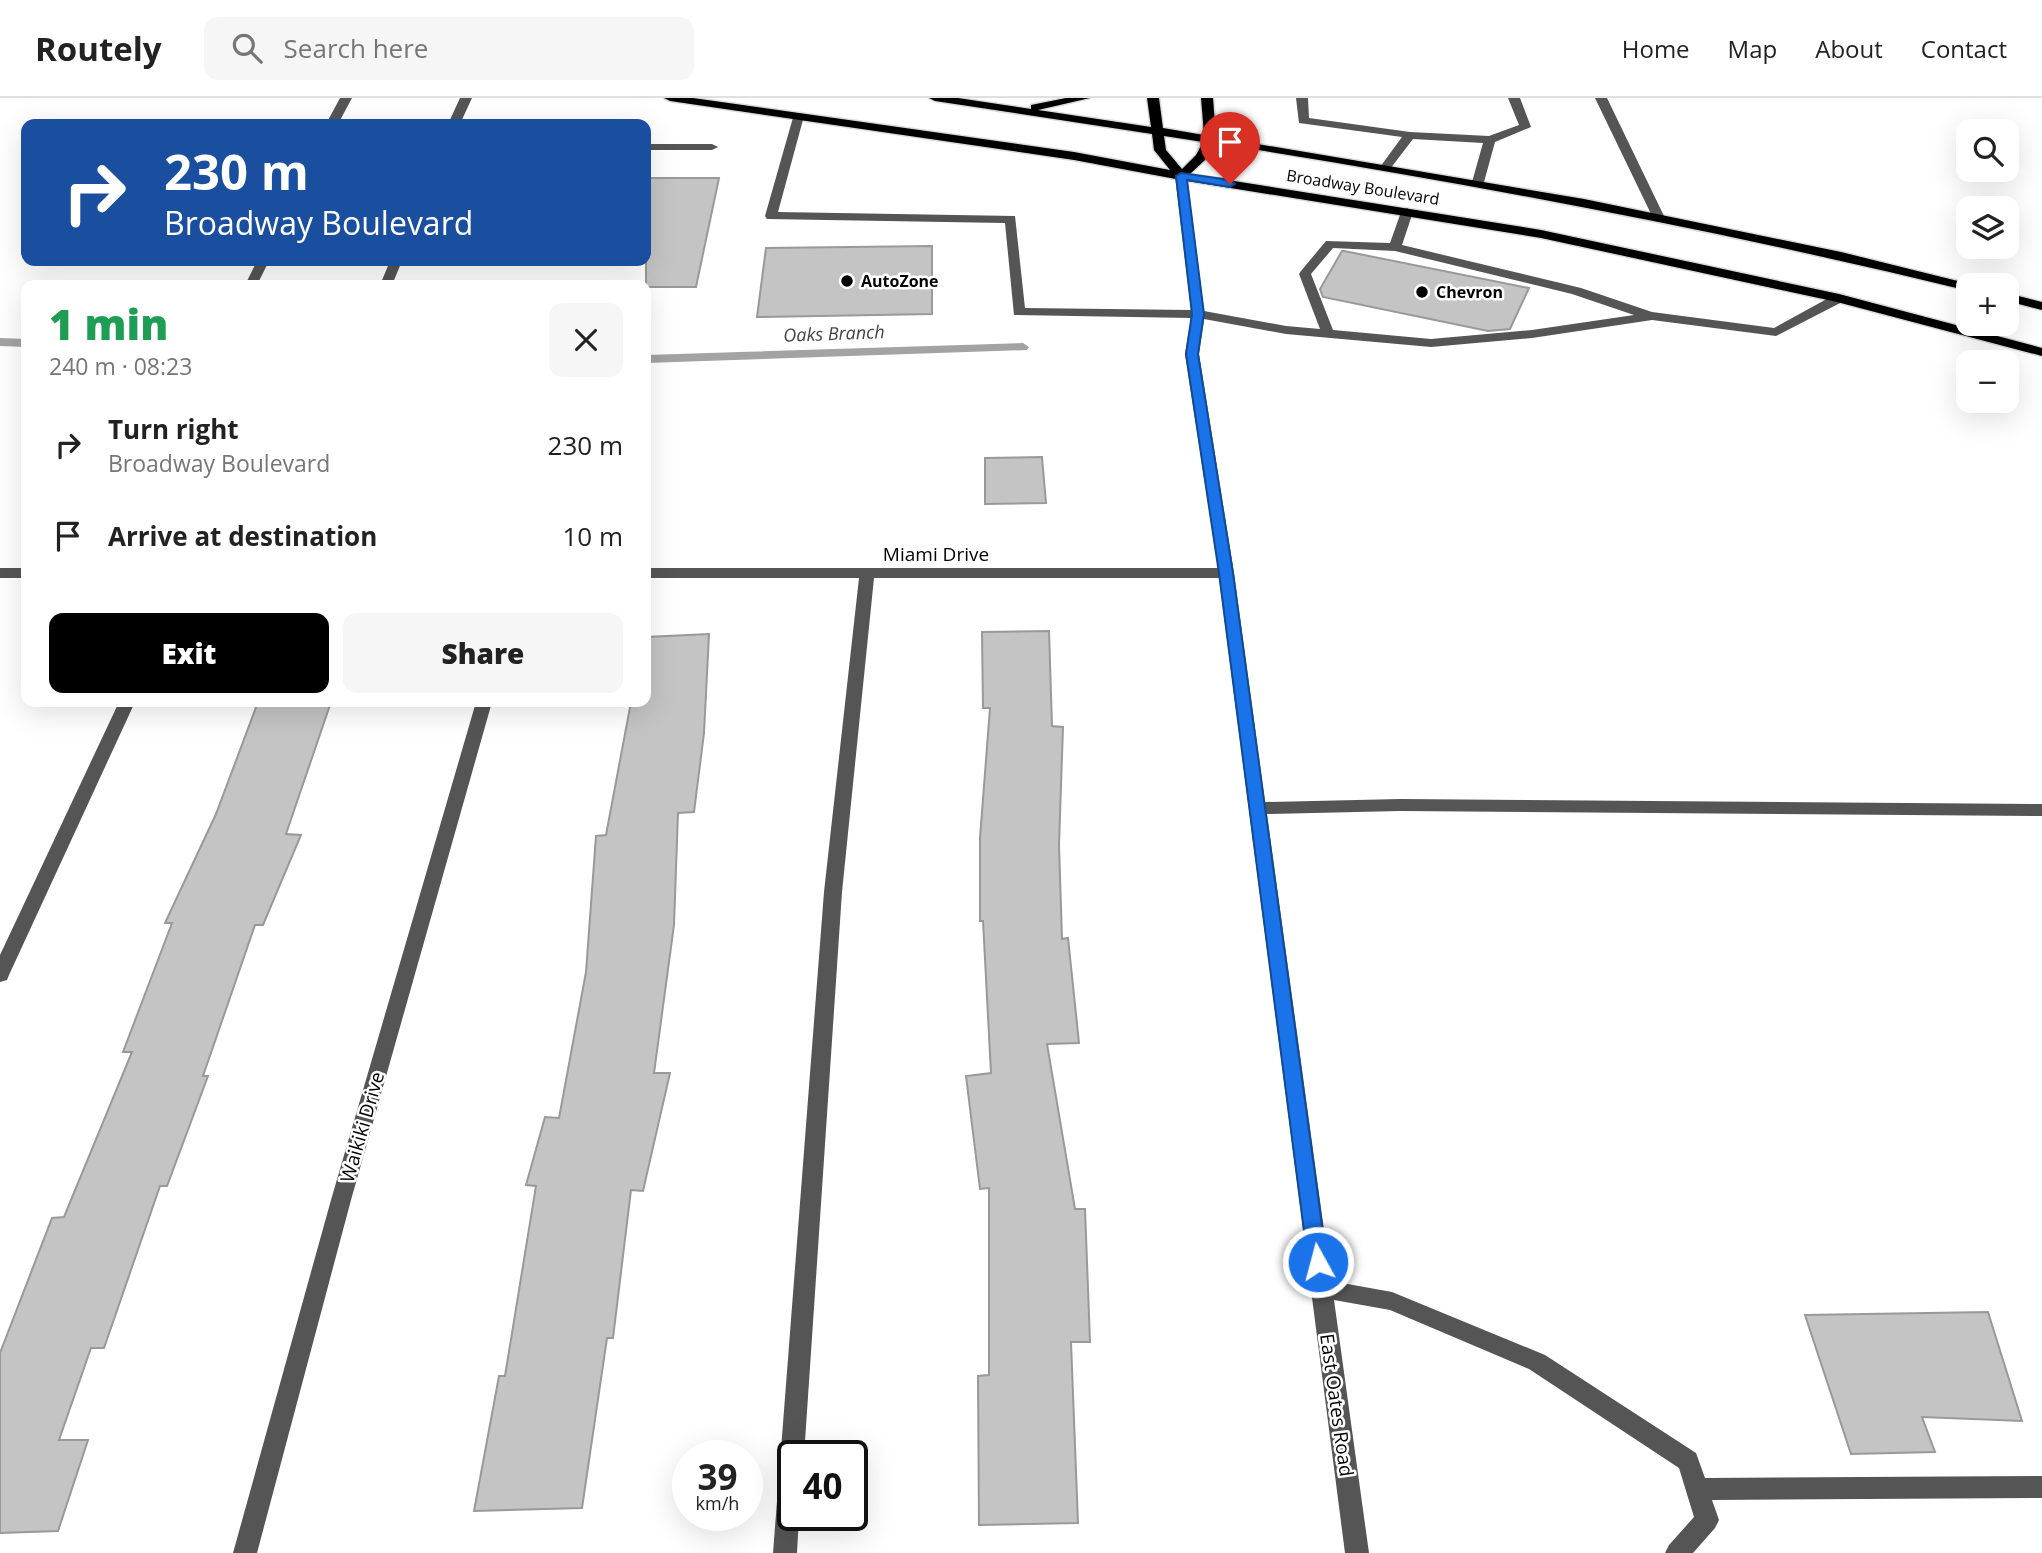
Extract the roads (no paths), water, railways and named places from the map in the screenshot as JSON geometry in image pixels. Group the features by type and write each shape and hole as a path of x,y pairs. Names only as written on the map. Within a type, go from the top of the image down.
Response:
{"main road":[{"name":"Broadway Boulevard","path":"670,98 1074,156 1541,234 1839,298 2042,352"},
{"name":"Broadway Boulevard","path":"935,98 1157,130 1478,182 1658,216 1956,284"},
{"path":"1014,110 1084,98"},
{"path":"1153,98 1160,150 1181,176 1200,160 1212,139 1206,98"},
{"path":"2019,300 2042,306"}],"street":[{"path":"334,119 345,98"},
{"path":"456,119 466,98"},
{"path":"1302,98 1303,121 1410,135 1490,140 1525,127 1514,98"},
{"path":"1601,98 1658,216"},
{"path":"798,116 771,216 1011,219 1019,312 1198,314 1286,330 1431,343 1532,334 1652,316"},
{"path":"1386,167 1410,135"},
{"path":"1478,182 1490,140"},
{"path":"651,147 712,147"},
{"name":"East Oates Road","path":"1181,176 1198,314 1192,354 1226,573 1357,1553"},
{"path":"1395,247 1407,212"},
{"path":"1328,334 1305,274 1330,244 1395,247 1576,291 1652,316 1776,332 1839,298"},
{"path":"0,573 21,573"},
{"name":"Miami Drive","path":"651,573 1226,573"},
{"path":"785,1553 834,892 867,573"},
{"path":"0,975 125,707"},
{"name":"Waikiki Drive","path":"244,1553 483,707"},
{"path":"1257,808 1401,805 2042,810"},
{"path":"1321,1288 1392,1301 1537,1362 1688,1461 1707,1520 1677,1553"},
{"path":"1697,1489 2042,1487"}],"waterway":[{"name":"Oaks Branch","path":"0,342 21,343"},
{"name":"Oaks Branch","path":"651,359 1023,347"}],"place":[{"name":"AutoZone","path":"847,281"},
{"name":"Chevron","path":"1422,292"}]}
